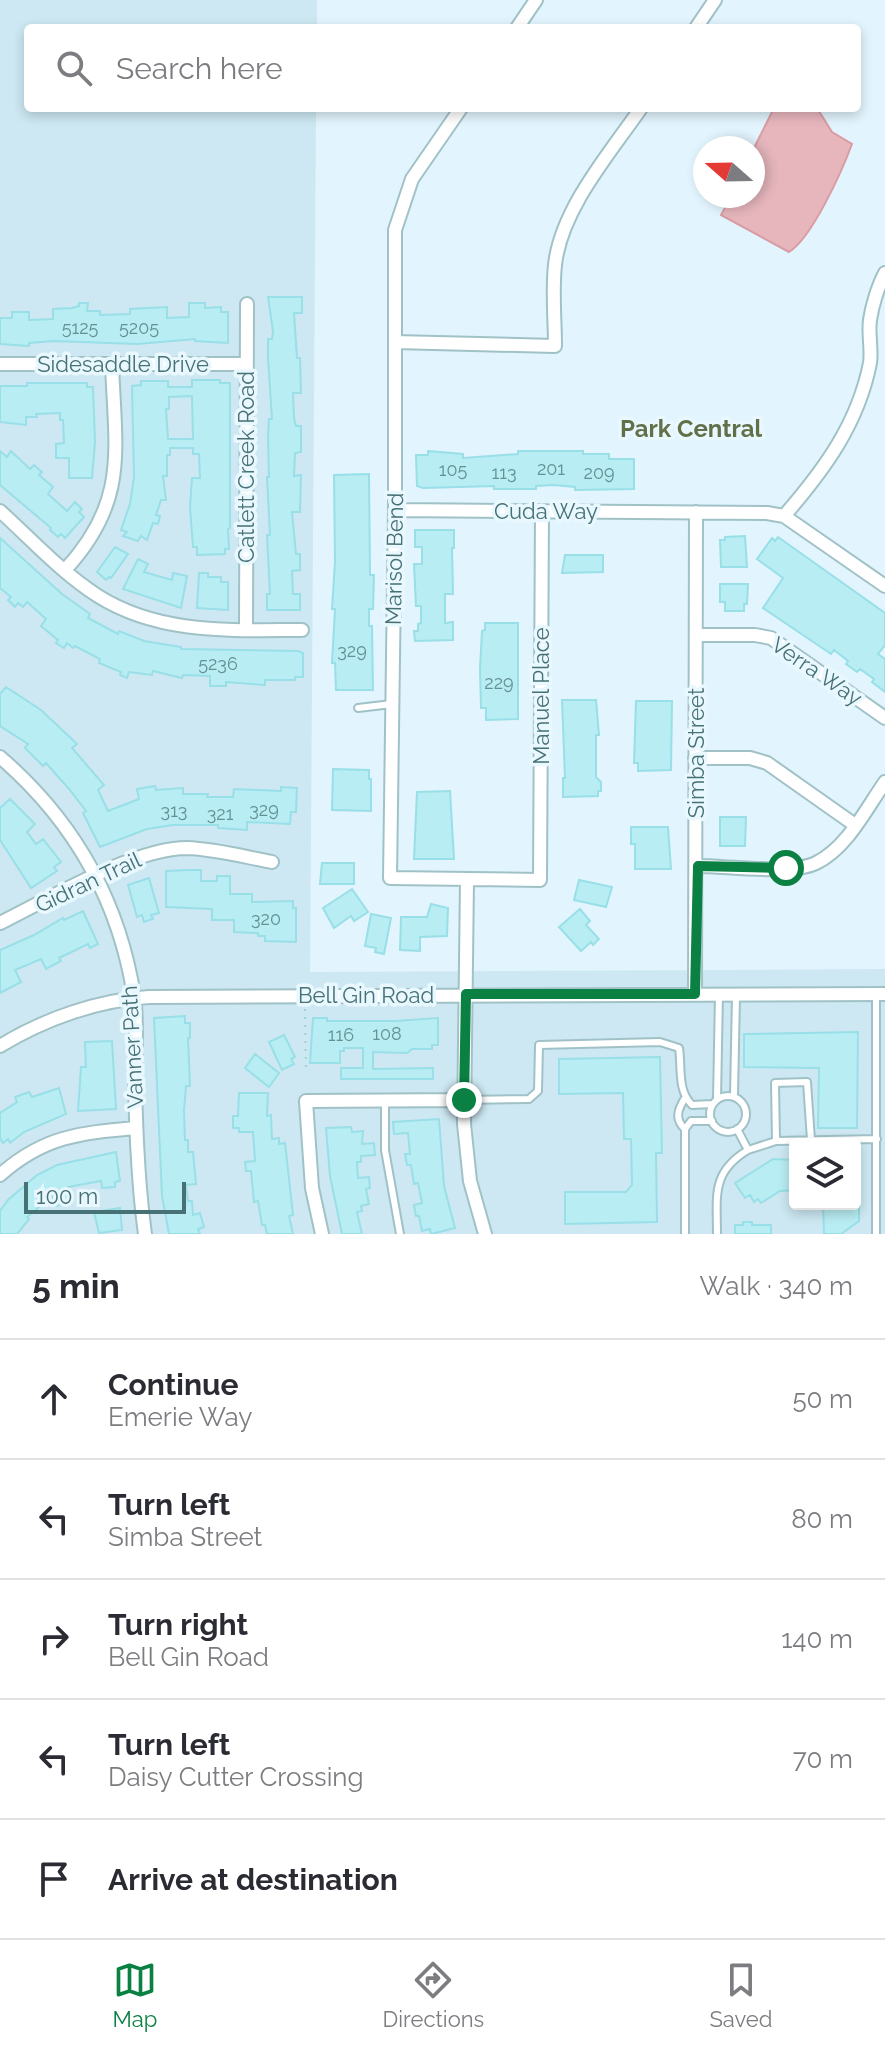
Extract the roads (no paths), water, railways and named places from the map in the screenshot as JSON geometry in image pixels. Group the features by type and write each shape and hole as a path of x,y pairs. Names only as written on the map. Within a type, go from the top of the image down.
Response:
{"street":[{"path":"520,24 536,0"},
{"path":"699,24 715,0"},
{"name":"Marisol Bend","path":"458,112 412,179 395,230 390,878 540,880"},
{"path":"395,342 555,346 555,264 563,234 574,208 638,112"},
{"path":"884,584 784,516 820,474 849,428 863,393 871,358 870,319 885,273"},
{"name":"Catlett Creek Road","path":"246,630 247,304"},
{"path":"871,358 885,362"},
{"name":"Sidesaddle Drive","path":"0,364 246,364"},
{"path":"65,570 99,527 114,478 112,364"},
{"name":"Cuda Way","path":"395,510 767,513 784,516"},
{"path":"0,511 65,570 98,595 134,614 175,626 302,630"},
{"name":"Manuel Place","path":"540,880 542,512"},
{"name":"Simba Street","path":"695,994 698,866 696,512"},
{"name":"Verra Way","path":"697,635 771,638 885,718"},
{"name":"Vanner Path","path":"0,757 56,811 79,847 115,921 134,998 136,1128 145,1234"},
{"path":"695,758 750,758 767,763 855,825"},
{"path":"698,866 802,867 826,857 855,825 885,782"},
{"name":"Gidran Trail","path":"0,923 136,858 163,850 187,848 272,862"},
{"path":"467,879 464,1100 470,1181 485,1234"},
{"name":"Bell Gin Road","path":"0,1046 70,1014 134,998 880,994"},
{"path":"322,1234 312,1188 306,1101 464,1100"},
{"path":"0,1175 34,1150 61,1138 85,1132 136,1128"}],"lane":[{"path":"358,708 392,704"},
{"path":"712,1121 719,994"},
{"path":"734,1096 736,994"},
{"path":"876,1234 880,994"},
{"path":"464,1100 529,1099 538,1091 539,1045 660,1042 679,1048 681,1090 692,1105 691,1121 685,1129"},
{"path":"776,1141 775,1083 804,1081 808,1085 811,1138"},
{"path":"691,1121 712,1121 726,1132 737,1129 745,1120 746,1108 734,1096 722,1096 715,1102 692,1105"},
{"path":"685,1098 678,1109 678,1117 685,1129 685,1234"},
{"path":"385,1100 385,1150 400,1234"},
{"path":"737,1129 748,1150"},
{"path":"861,1139 877,1139"},
{"path":"717,1234 718,1179 736,1157 748,1150 776,1141 789,1141"}],"district":[{"name":"Park Central","path":"691,428"}]}
